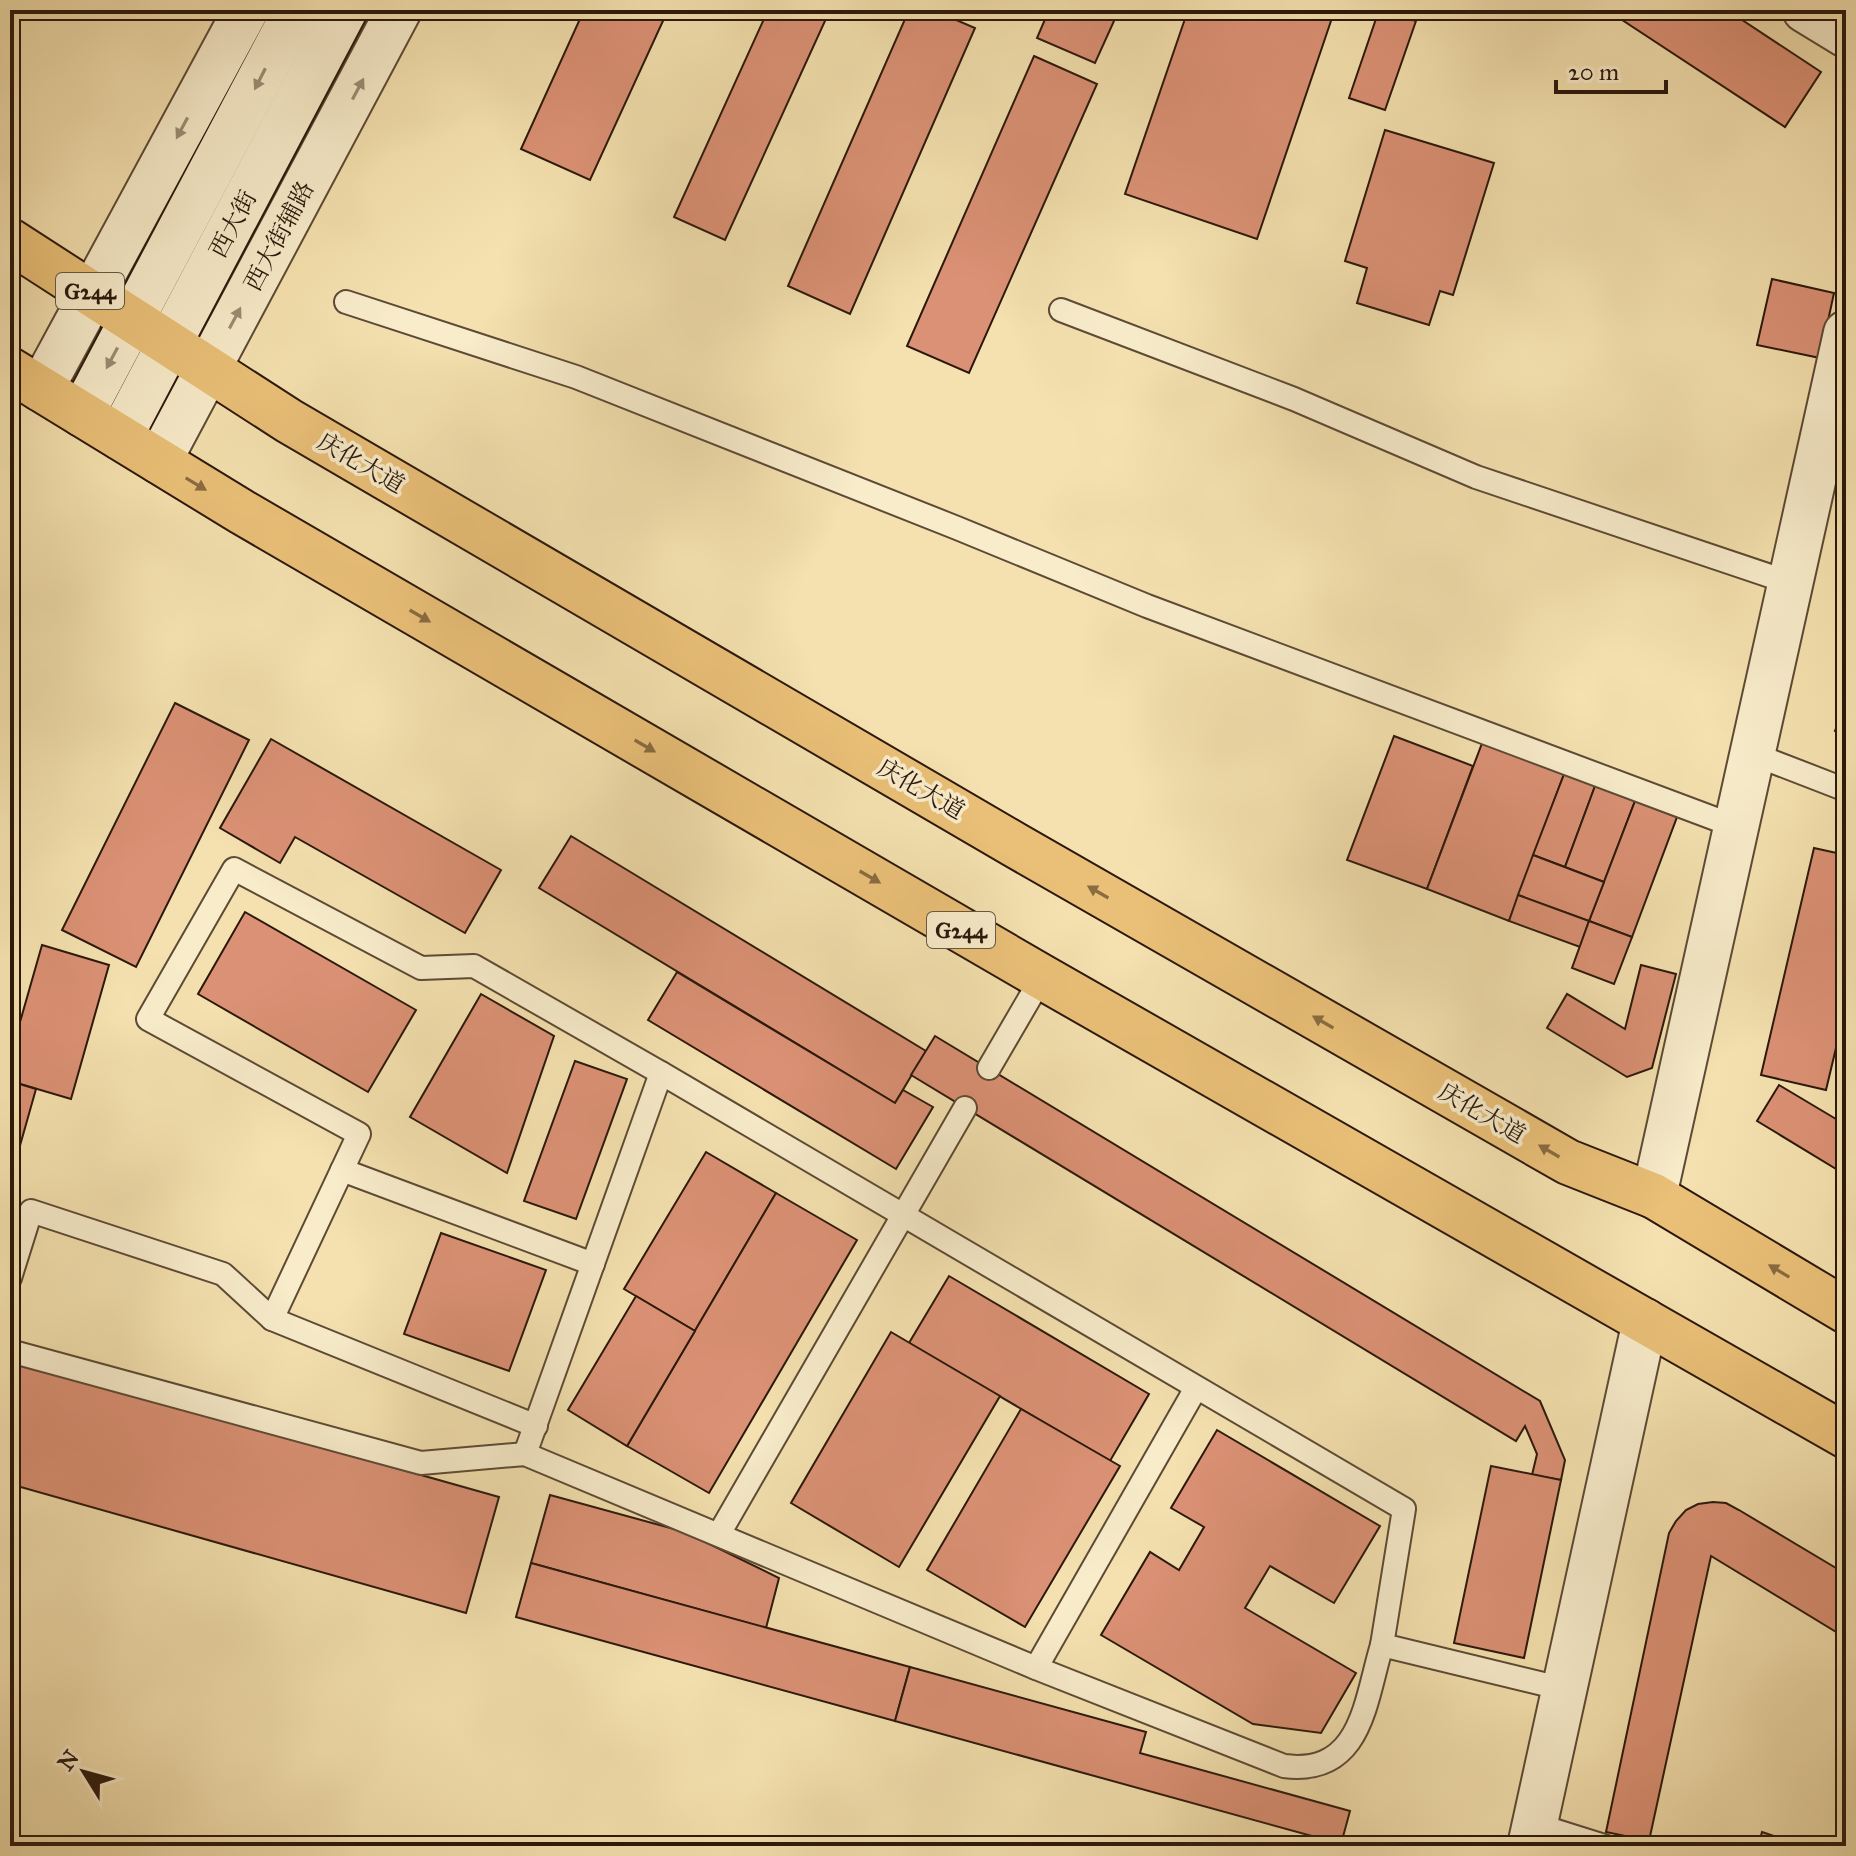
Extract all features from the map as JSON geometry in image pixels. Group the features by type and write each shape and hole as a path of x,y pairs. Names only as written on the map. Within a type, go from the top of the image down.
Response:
{"highway":[{"name":"庆化大道","path":"10,241 289,421 1015,845 1568,1162 1654,1196 1846,1311"},
{"name":"G244","path":"25,379 242,512 1042,977 1846,1436"}],"street":[{"path":"25,379 93,293 246,10"},
{"name":"西大街","path":"82,414 296,10"},
{"name":"西大街","path":"120,437 345,10"},
{"name":"西大街辅路","path":"159,461 399,10"},
{"path":"1805,10 1846,35"},
{"path":"1654,1196 1846,333"},
{"path":"1532,1835 1645,1321"}],"lane":[{"path":"346,302 576,377 1147,606 1737,827"},
{"path":"1061,310 1294,399 1476,477 1791,583"},
{"path":"1753,754 1846,790"},
{"path":"10,1351 421,1463 525,1454 1036,1668 1284,1766 1304,1769 1324,1764 1341,1754 1353,1739 1382,1645 1404,1509 474,966 421,968 234,869 148,1019 359,1134 272,1319"},
{"path":"989,1068 1042,977"},
{"path":"525,1454 661,1073"},
{"path":"719,1534 965,1108"},
{"path":"342,1170 593,1264"},
{"path":"10,1278 31,1211 223,1274 272,1319 536,1426"},
{"path":"1036,1668 1196,1388"},
{"path":"1382,1645 1564,1689"},
{"path":"1532,1835 1604,1846"}],"building":[{"path":"584,10 668,10 590,180 521,149"},
{"path":"768,10 830,10 725,240 674,217"},
{"path":"909,10 933,10 975,28 850,314 788,286"},
{"path":"1049,10 1119,10 1095,63 1037,38"},
{"path":"1188,10 1308,10 1332,18 1257,239 1125,194"},
{"path":"1379,10 1416,21 1385,110 1349,98"},
{"path":"1607,10 1727,10 1821,72 1785,127"},
{"path":"1034,56 1097,84 969,373 907,346"},
{"path":"1385,130 1494,163 1453,295 1440,291 1429,325 1357,303 1367,268 1345,261"},
{"path":"1772,279 1834,293 1820,358 1757,345"},
{"path":"1846,702 1846,735 1835,731"},
{"path":"175,703 249,740 136,967 62,930"},
{"path":"1394,736 1473,766 1427,889 1347,860"},
{"path":"1484,738 1566,769 1509,921 1427,889"},
{"path":"271,739 501,870 465,933 295,837 280,863 220,828"},
{"path":"1566,769 1597,781 1565,867 1533,855"},
{"path":"1595,786 1635,801 1604,882 1565,867"},
{"path":"1635,801 1677,817 1632,937 1589,921"},
{"path":"571,836 926,1051 895,1103 539,888"},
{"path":"1814,848 1846,855 1846,1006 1826,1090 1761,1075"},
{"path":"1533,855 1604,882 1589,921 1518,895"},
{"path":"1518,895 1589,921 1580,947 1509,921"},
{"path":"245,912 416,1010 368,1092 198,994"},
{"path":"1589,921 1632,937 1614,984 1572,968"},
{"path":"42,945 109,965 71,1099 10,1081 10,1057"},
{"path":"1641,965 1676,974 1652,1068 1627,1077 1547,1028 1567,994 1625,1029"},
{"path":"677,972 895,1103 903,1090 933,1107 896,1169 648,1020"},
{"path":"481,994 554,1036 507,1173 410,1117"},
{"path":"935,1036 1540,1401 1565,1460 1561,1480 1532,1475 1537,1454 1525,1426 1516,1441 911,1075"},
{"path":"575,1061 627,1079 576,1219 524,1201"},
{"path":"10,1081 36,1089 10,1181"},
{"path":"1779,1085 1846,1125 1846,1175 1757,1121"},
{"path":"706,1152 776,1193 695,1331 624,1289"},
{"path":"776,1193 857,1240 709,1493 627,1446"},
{"path":"441,1233 546,1270 509,1371 404,1334"},
{"path":"949,1276 1149,1394 1110,1461 909,1343"},
{"path":"636,1296 695,1331 627,1446 568,1410"},
{"path":"891,1332 1000,1396 899,1567 791,1503"},
{"path":"10,1359 499,1497 466,1613 10,1484"},
{"path":"1021,1409 1120,1466 1025,1627 927,1570"},
{"path":"1217,1430 1380,1526 1334,1603 1270,1566 1245,1608 1356,1673 1321,1733 1253,1724 1101,1635 1150,1552 1179,1570 1204,1527 1171,1508"},
{"path":"1491,1466 1561,1480 1524,1658 1454,1643"},
{"path":"550,1495 685,1532 779,1578 766,1628 531,1563"},
{"path":"1713,1502 1726,1503 1739,1510 1846,1574 1846,1638 1711,1556 1649,1841 1606,1832 1669,1533 1686,1510"},
{"path":"531,1563 910,1667 895,1721 516,1617"},
{"path":"910,1667 1146,1732 1140,1753 1350,1811 1341,1844 895,1721"},
{"path":"1762,1832 1804,1846 1758,1846"}]}
